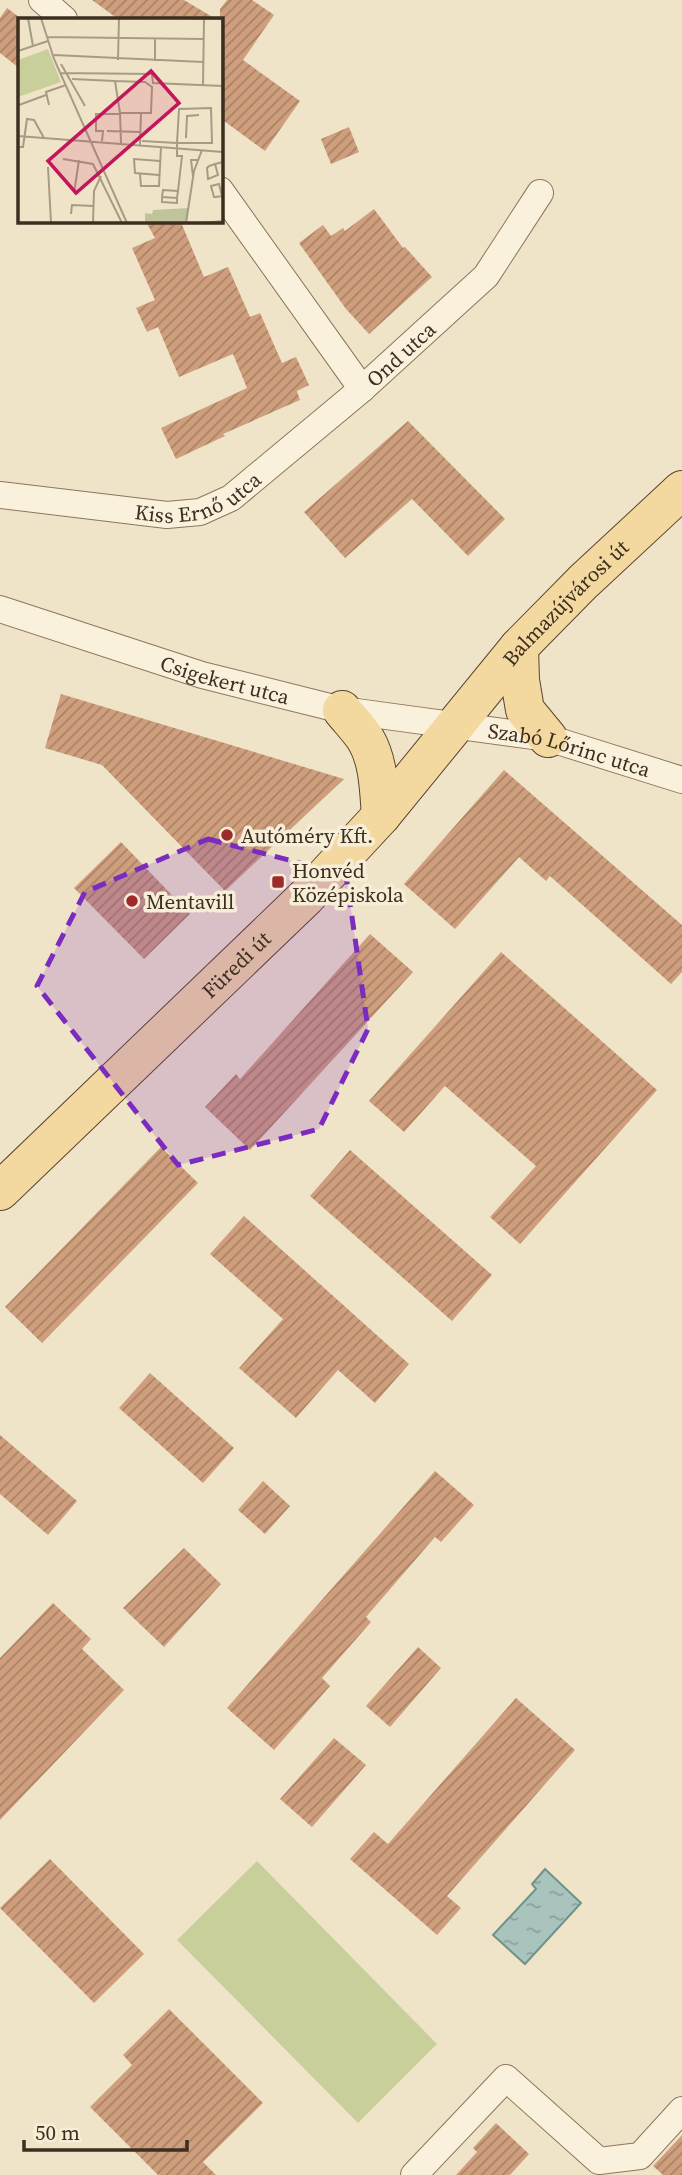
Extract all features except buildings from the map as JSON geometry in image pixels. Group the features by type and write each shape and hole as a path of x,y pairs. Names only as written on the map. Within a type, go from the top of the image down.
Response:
{"main road":[{"name":"Balmazújvárosi út","path":"456,723 519,647 583,582 682,490"},
{"path":"519,647 520,680 525,710 548,738"},
{"path":"342,710 366,740 372,755 382,816"},
{"name":"Füredi út","path":"0,1191 306,897 382,816 456,723"}],"street":[{"path":"42,0 63,18"},
{"name":"Ond utca","path":"222,193 362,389 486,276 540,194"},
{"name":"Kiss Ernő utca","path":"0,495 167,514 200,512 231,498 362,389"},
{"name":"Csigekert utca","path":"0,609 202,675 342,710 456,723"},
{"name":"Szabó Lőrinc utca","path":"456,723 548,738 682,780"},
{"path":"414,2175 506,2078 600,2161 640,2156 682,2110"}],"highlighted area":[{"path":"208,839 346,875 368,1029 319,1129 178,1165 37,986 85,892"}],"green space":[{"path":"257,1861 437,2044 358,2123 177,1940"}],"water":[{"path":"545,1869 581,1903 525,1964 493,1935 536,1889 532,1884"}],"place":[{"name":"Autóméry Kft.","path":"227,835"},
{"name":"Honvéd Középiskola","path":"278,882"},
{"name":"Mentavill","path":"132,901"}]}
